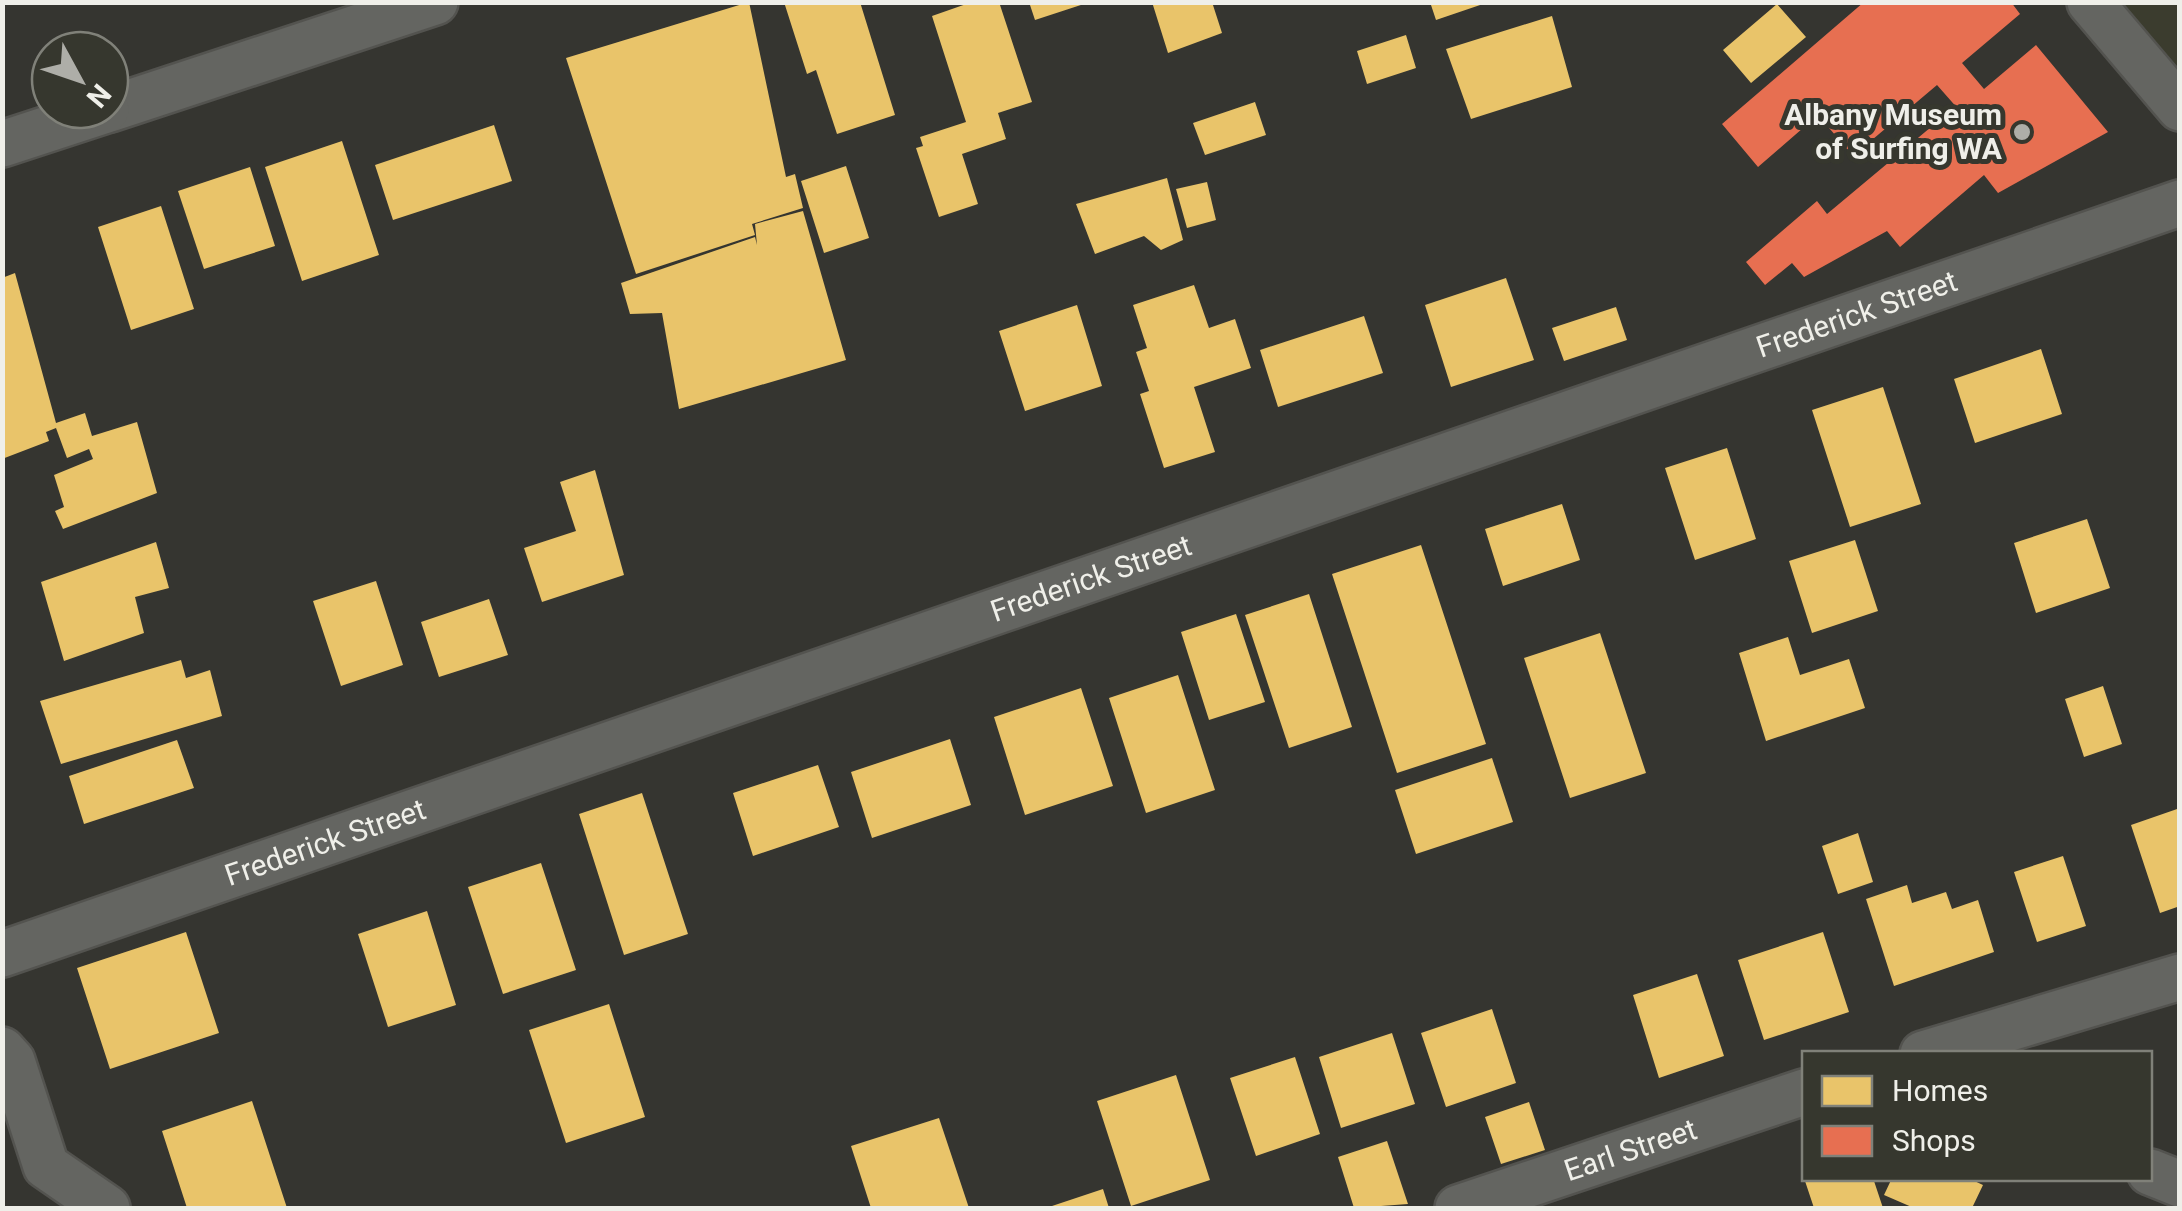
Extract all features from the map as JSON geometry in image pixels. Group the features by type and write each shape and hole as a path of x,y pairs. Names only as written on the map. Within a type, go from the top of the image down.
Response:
{"street":[{"path":"130,102 434,2"},
{"path":"2090,2 2180,108"},
{"path":"2,144 44,130"},
{"name":"Frederick Street","path":"2,954 2180,203"},
{"path":"1933,1051 2180,976"},
{"path":"2,1050 12,1062 46,1166 108,1208"},
{"name":"Earl Street","path":"1458,1208 1802,1093"},
{"path":"2152,1173 2180,1184"}],"shaded area":[{"path":"2090,3 2179,3 2179,108"}],"building: Homes":[{"path":"749,2 786,177 795,174 803,208 752,224 755,235 636,274 566,58"},
{"path":"784,2 860,2 895,115 837,134 816,70 807,74"},
{"path":"972,2 999,2 1032,102 998,113 1006,139 962,154 978,204 939,217 916,148 923,146 920,137 966,122 932,16"},
{"path":"1029,2 1087,2 1087,3 1035,20"},
{"path":"1152,2 1212,2 1222,33 1168,53"},
{"path":"1430,2 1486,2 1486,3 1436,20"},
{"path":"1777,4 1806,37 1751,83 1723,50"},
{"path":"1552,16 1572,87 1471,119 1446,49"},
{"path":"1406,35 1416,68 1367,84 1357,51"},
{"path":"1255,102 1266,135 1205,155 1193,123"},
{"path":"494,125 512,181 393,220 375,165"},
{"path":"342,141 379,255 302,281 265,167"},
{"path":"846,166 869,238 824,253 801,181"},
{"path":"250,167 275,246 204,269 178,191"},
{"path":"1167,178 1183,240 1161,250 1144,236 1095,254 1076,204"},
{"path":"1207,182 1216,220 1187,228 1176,189"},
{"path":"161,206 194,309 131,330 98,227"},
{"path":"803,211 846,360 679,409 662,313 630,314 621,283 755,237 757,245 755,224"},
{"path":"15,273 56,423 85,413 92,436 137,422 157,493 63,529 55,511 64,507 54,475 93,459 89,449 67,458 56,428 46,432 49,441 2,459 2,278"},
{"path":"1506,278 1534,360 1451,387 1425,305"},
{"path":"1194,285 1209,328 1235,319 1251,368 1194,387 1215,452 1164,468 1140,394 1149,391 1136,352 1147,348 1133,305"},
{"path":"1077,305 1102,386 1025,411 999,331"},
{"path":"1616,307 1627,340 1564,361 1552,328"},
{"path":"1364,316 1383,373 1278,407 1260,350"},
{"path":"2041,349 2062,414 1975,443 1954,379"},
{"path":"1883,387 1921,504 1850,527 1812,410"},
{"path":"1727,448 1756,539 1695,560 1665,468"},
{"path":"595,470 624,575 542,602 524,548 576,531 560,482"},
{"path":"1562,504 1580,560 1503,586 1485,529"},
{"path":"2087,519 2110,588 2036,613 2014,543"},
{"path":"1855,540 1878,611 1812,633 1789,561"},
{"path":"156,542 169,588 135,597 144,633 64,661 41,582"},
{"path":"1421,545 1486,744 1397,773 1332,574"},
{"path":"376,581 403,665 341,686 313,601"},
{"path":"1309,594 1352,727 1289,748 1245,615"},
{"path":"489,599 508,655 439,677 421,622"},
{"path":"1236,614 1265,702 1209,720 1181,632"},
{"path":"1600,633 1646,773 1570,798 1524,658"},
{"path":"1788,637 1800,675 1849,659 1865,708 1766,741 1739,653"},
{"path":"181,660 186,678 210,670 222,716 61,764 40,701"},
{"path":"1178,675 1215,790 1146,813 1109,698"},
{"path":"2103,686 2122,744 2084,757 2065,699"},
{"path":"1081,688 1113,786 1025,815 994,717"},
{"path":"950,739 971,805 872,838 851,772"},
{"path":"177,740 194,788 84,824 69,776"},
{"path":"1492,758 1513,822 1416,854 1395,790"},
{"path":"818,765 839,827 753,856 733,793"},
{"path":"642,793 688,934 624,955 579,814"},
{"path":"2180,808 2180,906 2160,913 2131,825"},
{"path":"1858,833 1873,882 1838,894 1822,846"},
{"path":"2063,856 2086,926 2037,942 2014,872"},
{"path":"541,863 576,970 503,994 468,887"},
{"path":"1907,885 1912,903 1946,892 1952,909 1978,900 1994,952 1894,986 1866,899"},
{"path":"427,911 456,1005 388,1027 358,934"},
{"path":"186,932 219,1033 110,1069 77,968"},
{"path":"1823,932 1849,1012 1764,1040 1738,960"},
{"path":"1697,974 1724,1056 1659,1078 1633,995"},
{"path":"609,1004 645,1117 566,1143 529,1030"},
{"path":"1492,1009 1516,1083 1446,1107 1421,1033"},
{"path":"1392,1033 1415,1104 1341,1128 1319,1057"},
{"path":"1295,1057 1320,1134 1256,1156 1230,1078"},
{"path":"1176,1075 1210,1180 1131,1206 1097,1101"},
{"path":"252,1101 287,1208 187,1208 162,1131"},
{"path":"1529,1102 1545,1150 1501,1164 1485,1117"},
{"path":"939,1118 969,1208 871,1208 851,1146"},
{"path":"1387,1141 1408,1204 1354,1208 1338,1157"},
{"path":"1805,1181 1874,1181 1883,1208 1814,1208"},
{"path":"1891,1181 1974,1181 1983,1185 1972,1208 1914,1208 1884,1195"},
{"path":"1103,1189 1109,1208 1046,1208"}],"building: Shops":[{"path":"1864,2 2011,2 2020,14 1962,63 1984,89 2036,45 2108,132 1998,193 1984,175 1900,247 1887,231 1804,277 1792,263 1765,285 1746,262 1817,201 1827,214 1943,117 1947,121 1959,110 1937,85 1853,156 1818,115 1758,167 1722,124"}],"place":[{"name":"Albany Museum of Surfing WA","path":"2022,132"}]}
